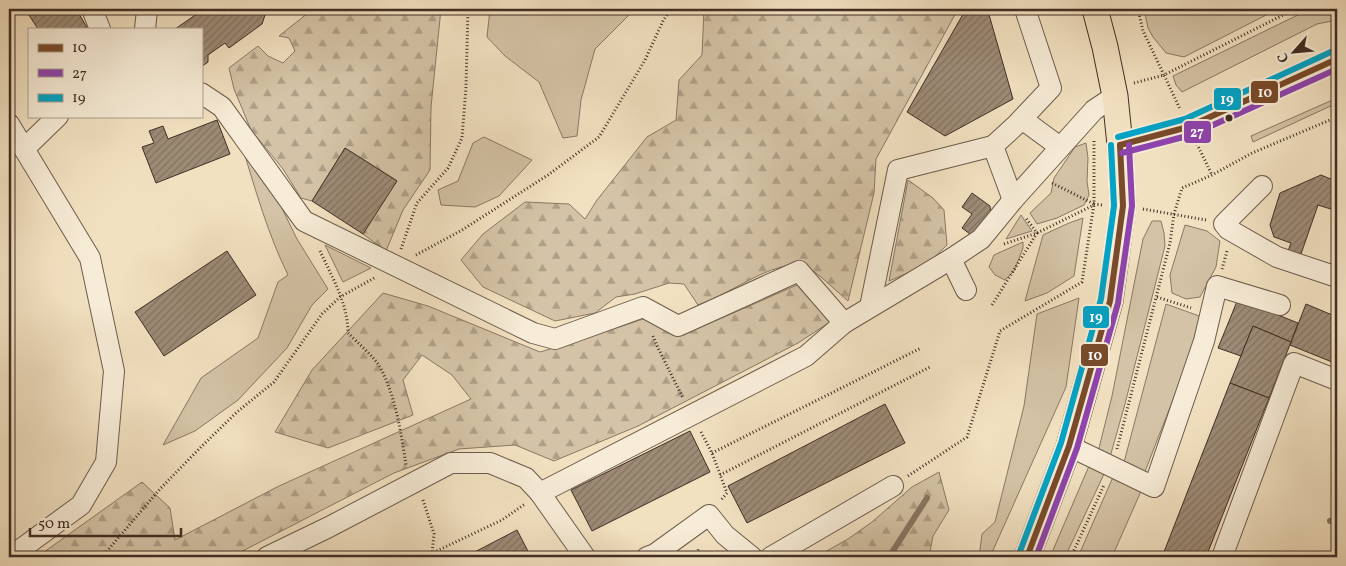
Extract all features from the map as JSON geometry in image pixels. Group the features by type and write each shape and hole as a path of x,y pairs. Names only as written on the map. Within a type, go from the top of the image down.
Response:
{"main road":[{"path":"1027,557 1069,446 1110,301 1123,206 1120,145 1114,92 1095,9"}],"street":[{"path":"92,9 100,28"},
{"path":"145,28 147,10 149,9"},
{"path":"870,307 898,170 993,146 1051,88 1025,9"},
{"path":"1120,145 1188,127 1337,59"},
{"path":"540,493 806,356 844,323 981,239 1060,147 1094,110 1114,92"},
{"path":"202,94 222,107 304,221 533,333 555,339 642,307 678,326 799,272 844,323"},
{"path":"24,148 56,118"},
{"path":"1022,119 1060,147"},
{"path":"9,124 90,258 114,371 106,462 81,505 10,557"},
{"path":"993,146 1013,200"},
{"path":"1262,186 1224,224 1277,257 1337,277"},
{"path":"951,259 966,290"},
{"path":"1069,446 1154,486 1204,341 1218,286 1280,305"},
{"path":"1222,557 1294,363 1337,380"},
{"path":"267,557 329,527 409,476 451,463 490,463 526,478 540,493 585,557"},
{"path":"771,557 892,486"},
{"path":"647,557 655,554 709,515 725,535 752,557"}],"path":[{"path":"396,266 417,203 448,168 462,138 466,87 468,9"},
{"path":"102,557 160,489 194,454 237,412 274,382 322,314 340,297 470,225 548,175 599,137 645,60 663,21 671,9"},
{"path":"1138,9 1143,31 1212,175"},
{"path":"1114,92 1164,75 1295,9"},
{"path":"1070,557 1113,466 1170,243 1174,214 1182,188 1337,116"},
{"path":"1035,175 1094,204"},
{"path":"1013,200 1037,232"},
{"path":"992,306 1037,232 1094,204"},
{"path":"892,486 967,437 1000,331 1082,282 1094,204"},
{"path":"304,221 330,272 340,297 348,320 348,333 380,366 390,390 401,431 409,476 424,502 434,534 432,556"},
{"path":"1218,286 1233,230"},
{"path":"1156,296 1211,314"},
{"path":"642,307 658,348 692,415"},
{"path":"728,493 712,453 920,348"},
{"path":"720,475 930,367"},
{"path":"424,557 432,556 502,520 540,493"}],"green space":[{"path":"313,9 441,9 431,107 430,170 403,210 386,251 363,234 396,180 345,148 312,201 301,198 283,169 251,130 234,89 229,68 258,46 268,56 283,63 295,51 289,38 279,36"},
{"path":"490,9 635,9 595,49 581,100 577,136 563,138 539,82 505,56 487,37"},
{"path":"704,9 958,9 876,159 874,193 848,301 801,262 770,271 698,305 684,284 669,283 635,294 616,297 595,313 555,321 483,287 461,260 483,234 525,202 569,204 585,219 597,200 647,137 676,120 679,80 702,55"},
{"path":"1144,9 1278,9 1184,57 1166,53 1148,28"},
{"path":"1310,9 1337,9 1337,20 1317,24 1182,92 1176,85 1173,76"},
{"path":"1337,98 1337,103 1253,142 1251,136"},
{"path":"484,137 532,160 499,196 475,207 441,205 438,190 458,181 473,143"},
{"path":"1086,143 1089,195 1084,205 1057,218 1037,224 1030,213 1051,193 1054,178 1075,147"},
{"path":"243,149 277,198 297,239 328,289 312,305 287,348 238,400 195,431 163,445 201,378 258,338 278,282 288,275 268,228"},
{"path":"908,180 933,198 944,210 947,245 926,265 889,281"},
{"path":"1021,215 1032,231 1006,239"},
{"path":"1083,218 1074,276 1047,293 1025,301 1043,235"},
{"path":"1152,221 1161,221 1165,246 1110,457 1098,452 1112,396 1143,239"},
{"path":"1185,225 1207,231 1220,241 1216,267 1200,297 1186,299 1172,293 1170,275"},
{"path":"1023,242 1023,248 1014,271 1005,280 995,275 989,267 994,255"},
{"path":"325,245 371,268 343,282"},
{"path":"797,285 830,322 798,343 638,426 554,461 515,445 459,449 394,473 231,557 37,557 142,482 170,508 175,540 279,486 471,399 452,375 422,355 403,380 413,415 328,448 275,432 312,370 383,293 428,306 540,352 643,319 683,335"},
{"path":"1079,298 1066,387 990,557 979,557 982,534 995,522 1024,406 1037,314"},
{"path":"1166,304 1202,317 1197,338 1144,474 1123,466"},
{"path":"1089,466 1105,472 1065,557 1050,557"},
{"path":"939,472 949,510 933,536 929,557 819,557 872,522 912,487"},
{"path":"1113,477 1142,489 1112,557 1078,557"}],"building":[{"path":"25,9 76,9 87,28 37,28"},
{"path":"204,9 273,9 265,15 262,24 229,48 225,43 208,55 208,62 202,66 202,28 176,28"},
{"path":"966,9 984,9 988,11 1013,99 945,136 907,112"},
{"path":"217,120 230,154 156,183 142,147 154,143 149,131 163,126 168,139"},
{"path":"345,148 397,181 363,234 312,201"},
{"path":"1321,175 1333,180 1337,177 1337,211 1318,205 1301,254 1288,251 1291,243 1274,237 1270,225 1280,193"},
{"path":"972,193 990,206 991,216 980,230 970,234 962,228 972,214 962,207"},
{"path":"227,251 256,295 164,356 135,312"},
{"path":"1238,299 1298,323 1291,342 1253,326 1241,356 1218,348"},
{"path":"1306,304 1337,317 1337,364 1290,345"},
{"path":"1253,326 1291,342 1269,398 1230,383"},
{"path":"1230,383 1269,398 1206,557 1162,557"},
{"path":"885,404 905,443 747,523 728,486"},
{"path":"690,431 710,472 592,531 571,490"},
{"path":"517,530 531,557 465,557"}],"waterway":[{"path":"889,557 927,498"},
{"path":"1330,521 1337,519"}],"transit line":[{"name":"19","path":"1118,137 1185,119 1333,51"},
{"name":"10","path":"1120,145 1188,127 1337,59"},
{"name":"27","path":"1122,153 1191,135 1337,69"},
{"name":"19","path":"1019,554 1061,443 1101,299 1114,206 1111,145"},
{"name":"10","path":"1027,557 1069,446 1110,301 1123,206 1120,145"},
{"name":"27","path":"1036,557 1077,448 1118,303 1132,206 1129,145"}]}
